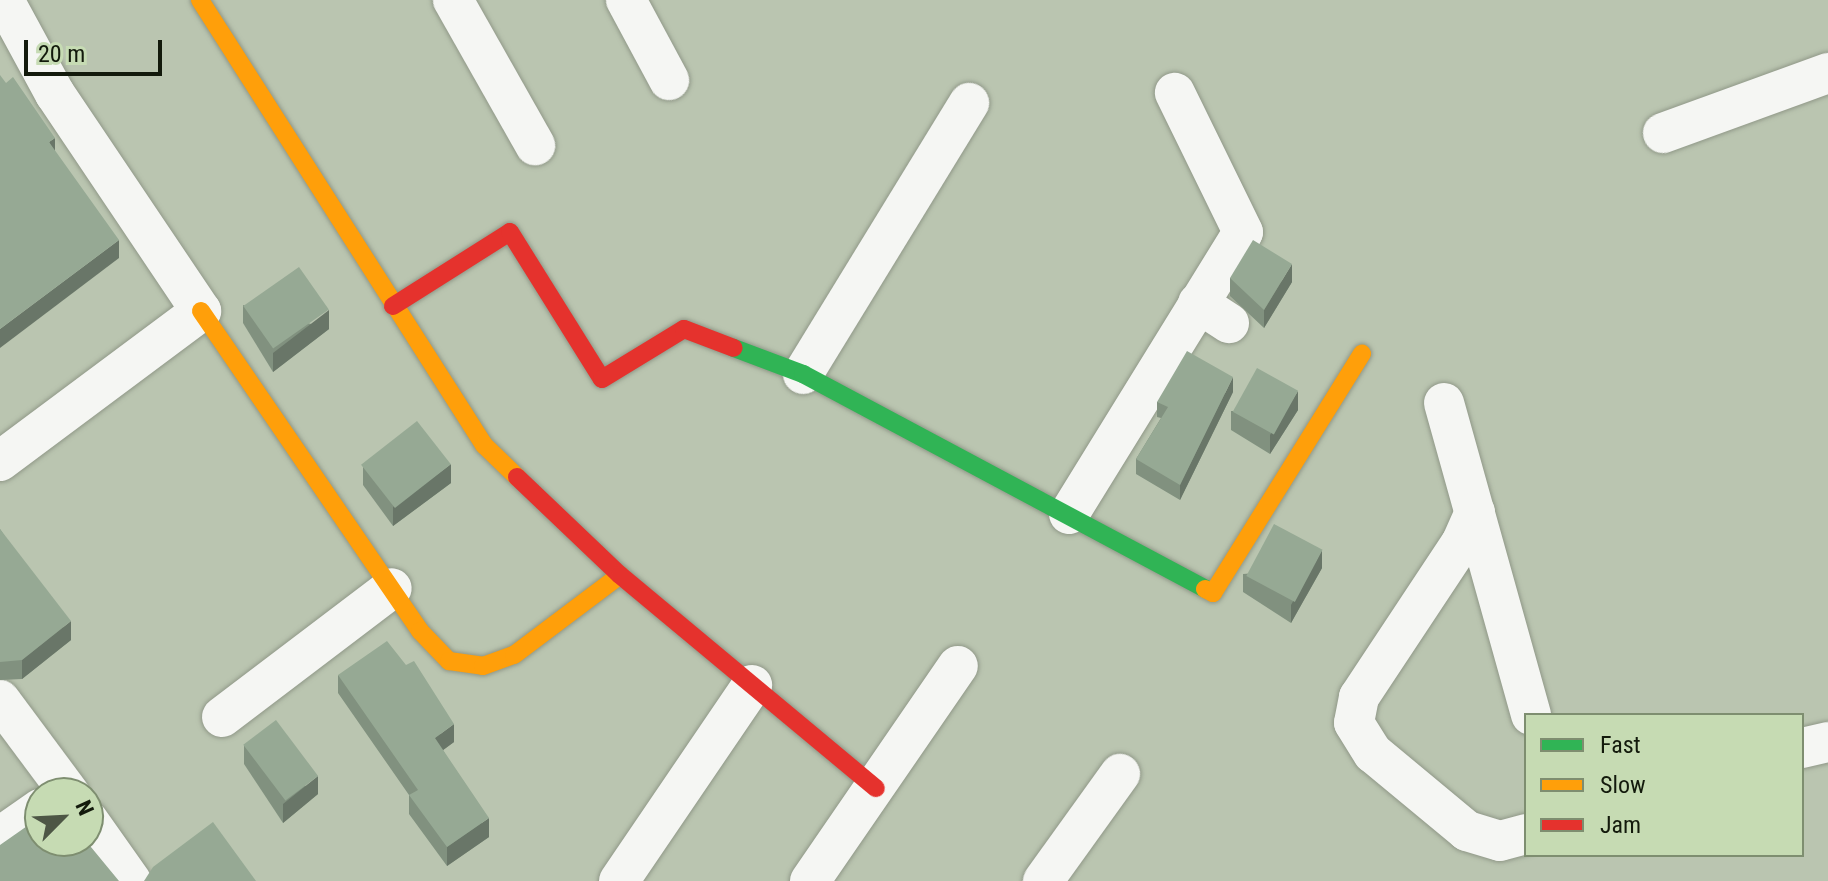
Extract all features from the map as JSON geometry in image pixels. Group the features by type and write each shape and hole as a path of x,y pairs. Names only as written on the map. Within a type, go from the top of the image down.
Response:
{"street":[{"path":"4,0 55,94 201,311 392,588 449,661 483,666 514,655 620,575"},
{"path":"200,0 484,445 620,575 876,788"},
{"path":"453,0 535,145"},
{"path":"626,0 669,80"},
{"path":"1663,133 1828,73"},
{"path":"1069,514 1214,313 1243,232 1175,93"},
{"path":"803,374 969,103"},
{"path":"393,306 510,232 602,379 684,329 803,374 1213,593 1362,354"},
{"path":"0,461 201,311"},
{"path":"1444,403 1530,713"},
{"path":"1475,512 1461,543 1359,697 1354,723 1373,753 1467,831 1500,841 1524,835"},
{"path":"222,717 392,588"},
{"path":"810,881 958,666"},
{"path":"619,881 752,685"},
{"path":"0,700 50,777"},
{"path":"1804,748 1828,742"},
{"path":"1043,881 1120,774"},
{"path":"0,837 24,824"},
{"path":"104,848 131,881"}],"building":[{"path":"0,75 6,83 13,77 55,138 49,142 119,240 0,329"},
{"path":"1253,240 1292,264 1264,310 1230,278"},
{"path":"299,267 329,310 273,349 243,306"},
{"path":"1187,351 1233,377 1180,485 1136,459 1168,407 1157,402"},
{"path":"1257,368 1298,391 1274,435 1233,412"},
{"path":"417,421 451,464 395,508 361,465"},
{"path":"1274,524 1323,550 1295,602 1246,576"},
{"path":"0,529 71,621 22,660 0,662"},
{"path":"387,641 406,665 414,661 454,724 435,738 489,818 447,847 409,795 418,790 338,675"},
{"path":"276,720 318,776 285,801 243,745"},
{"path":"213,822 256,881 144,881 153,867"},
{"path":"24,828 24,857 99,857 119,881 0,881 0,845"}],"traffic: fast":[{"path":"734,348 803,374 1205,589"}],"traffic: slow":[{"path":"200,0 484,445 517,477"},
{"path":"201,311 420,631 449,661 483,666 514,655 620,575"},
{"path":"1205,589 1213,593 1362,354"}],"traffic: jam":[{"path":"393,306 510,232 602,379 684,329 734,348"},
{"path":"517,477 620,575 876,788"}]}
